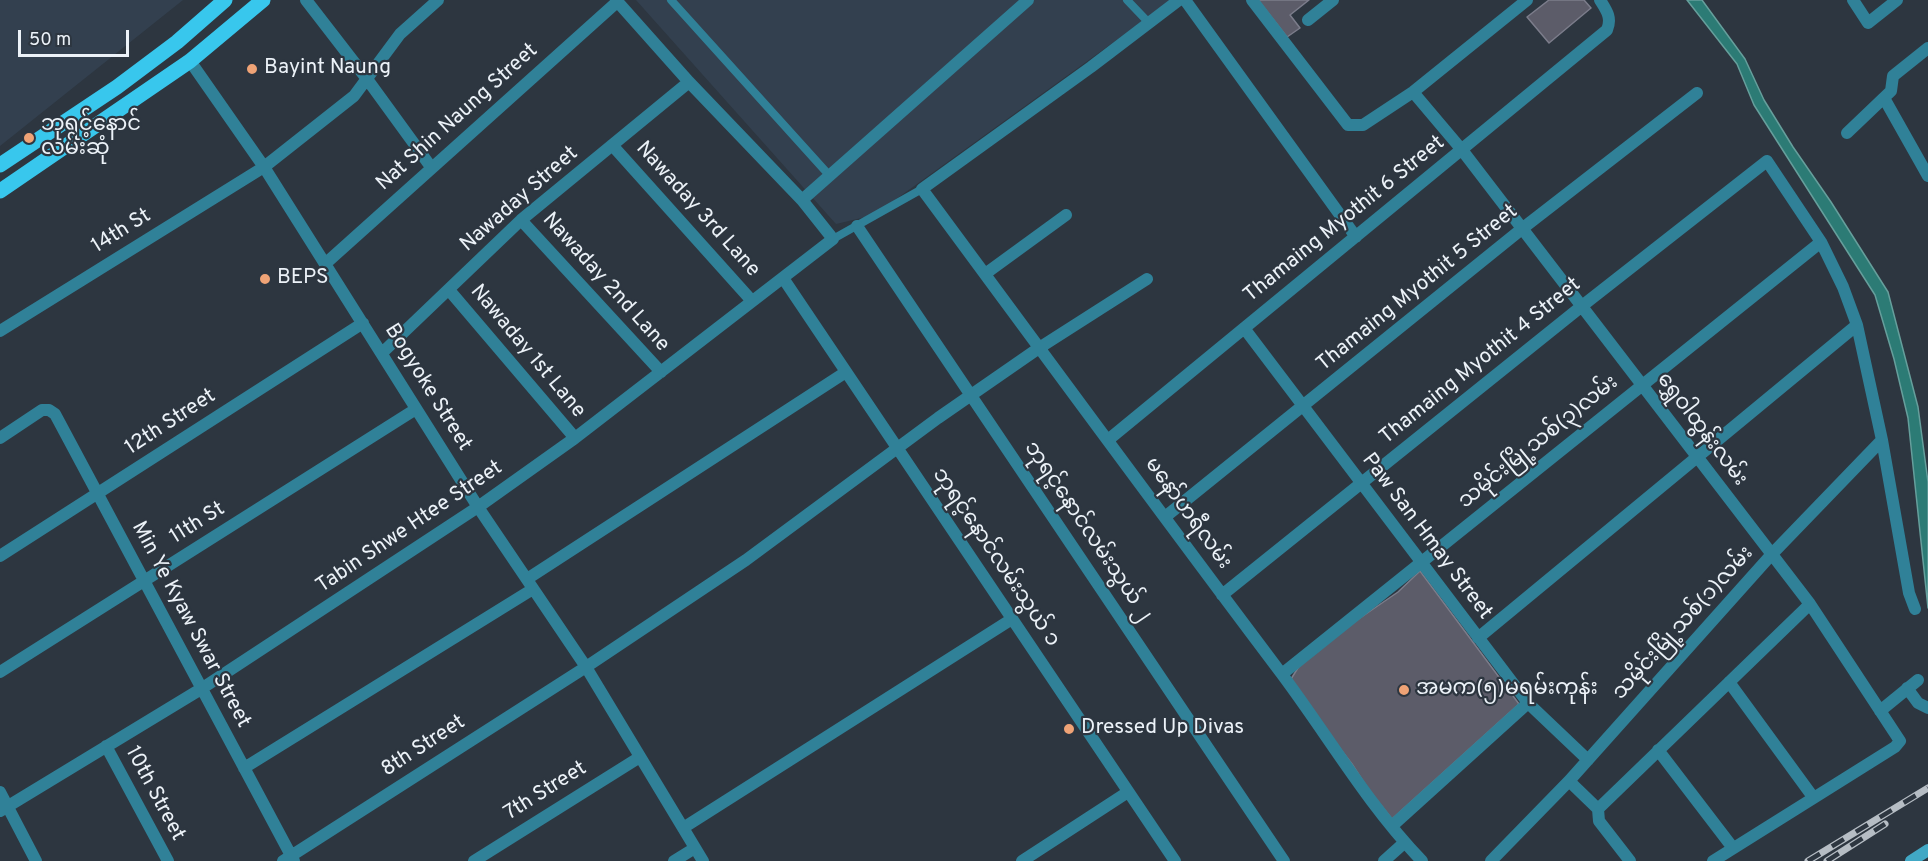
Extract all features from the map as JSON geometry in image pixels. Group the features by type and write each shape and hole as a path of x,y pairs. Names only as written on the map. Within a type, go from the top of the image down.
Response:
{"main road":[{"path":"0,165 117,87 177,42 225,0"},
{"path":"0,191 190,61 263,0"},
{"path":"1911,861 1928,850"}],"street":[{"path":"306,0 431,167"},
{"name":"14th St","path":"0,331 264,167 354,96 400,34 438,0"},
{"path":"802,200 1028,0"},
{"path":"922,189 1179,0"},
{"path":"1185,0 1356,237"},
{"path":"1252,0 1348,125 1363,125 1413,92 1527,0"},
{"path":"1308,20 1333,0"},
{"name":"Thamaing Myothit 6 Street","path":"1108,440 1607,30 1611,22 1600,0"},
{"path":"1853,0 1868,23 1897,0"},
{"path":"617,1 688,82 802,200 833,239"},
{"name":"Nat Shin Naung Street","path":"326,264 617,1"},
{"path":"1847,133 1891,91 1893,76 1928,48"},
{"name":"Bogyoke Street","path":"190,61 264,167 478,507 586,667 703,861"},
{"name":"Nawaday Street","path":"382,353 521,220 688,82"},
{"name":"ရွှေဝါထွန်းလမ်း","path":"1413,92 1462,150 1810,604 1899,741 1895,747 1813,797"},
{"name":"Thamaing Myothit 5 Street","path":"1165,517 1304,407 1522,228 1697,93"},
{"path":"1884,98 1928,176"},
{"name":"Nawaday 3rd Lane","path":"612,145 752,301"},
{"name":"Thamaing Myothit 4 Street","path":"1222,595 1582,306 1767,161 1821,242"},
{"name":"မနော်ဟရီလမ်း","path":"922,189 1282,674 1320,730 1404,843 1422,861"},
{"path":"985,274 1066,215"},
{"name":"Nawaday 2nd Lane","path":"521,220 661,372"},
{"name":"ဘုရင့်နောင်လမ်းသွယ် ၂","path":"857,226 1284,861"},
{"name":"Tabin Shwe Htee Street","path":"4,808 201,689 478,507 575,438 833,239"},
{"path":"1821,242 1843,287 1857,326 1882,440 1909,592 1915,609"},
{"name":"သမိုင်းမြို့သစ်(၃)လမ်း","path":"1282,674 1821,242"},
{"name":"ဘုရင့်နောင်လမ်းသွယ် ၁","path":"783,278 1175,861"},
{"name":"8th Street","path":"289,859 586,667 746,560 1039,348 1147,279"},
{"name":"Nawaday 1st Lane","path":"449,290 575,438"},
{"name":"12th Street","path":"0,555 363,323"},
{"path":"1478,638 1857,326"},
{"name":"Paw San Hmay Street","path":"1244,328 1528,703 1588,760"},
{"path":"244,768 530,584 846,372"},
{"name":"11th St","path":"0,672 416,409"},
{"name":"Min Ye Kyaw Swar Street","path":"0,438 42,410 50,410 55,414 244,768 289,859"},
{"name":"သမိုင်းမြို့သစ်(၁)လမ်း","path":"1491,861 1569,781 1772,554 1882,440"},
{"path":"1598,809 1810,604"},
{"path":"683,828 1012,618"},
{"path":"1880,711 1918,680"},
{"path":"1713,861 1813,797 1729,682"},
{"path":"1907,688 1918,703 1928,708"},
{"path":"1392,826 1528,703"},
{"name":"10th Street","path":"106,746 168,861"},
{"path":"1659,750 1733,848"},
{"name":"7th Street","path":"474,861 640,757"},
{"path":"1569,781 1598,809 1599,821 1630,861"},
{"path":"0,792 4,808 36,861"},
{"path":"1022,861 1128,792"},
{"path":"1384,861 1404,843"},
{"path":"674,861 695,848"}],"lane":[{"path":"671,0 829,175"},
{"path":"1127,0 1149,23"},
{"path":"833,239 922,189"}],"shaded area":[{"path":"0,0 183,0 0,146"},
{"path":"636,0 1172,0 874,215 836,224"},
{"path":"1687,0 1702,0 1745,59 1764,100 1888,292 1918,407 1928,482 1928,608 1908,418 1875,295 1754,105 1737,64"}],"building":[{"path":"1258,0 1309,0 1290,15 1300,28 1287,37"},
{"path":"1549,0 1584,0 1591,8 1549,43 1527,17"},
{"name":"အမက(၅)မရမ်းကုန်း","path":"1420,571 1519,704 1392,819 1368,789 1291,679 1306,655 1398,592"}],"railway":[{"path":"1808,861 1928,788"},
{"path":"1827,861 1885,824"}],"place":[{"name":"Bayint Naung","path":"252,69"},
{"name":"ဘုရင့်နောင် လမ်းဆုံ","path":"29,138"},
{"name":"BEPS","path":"265,279"},
{"name":"အမက(၅)မရမ်းကုန်း","path":"1404,690"},
{"name":"Dressed Up Divas","path":"1069,729"}]}
